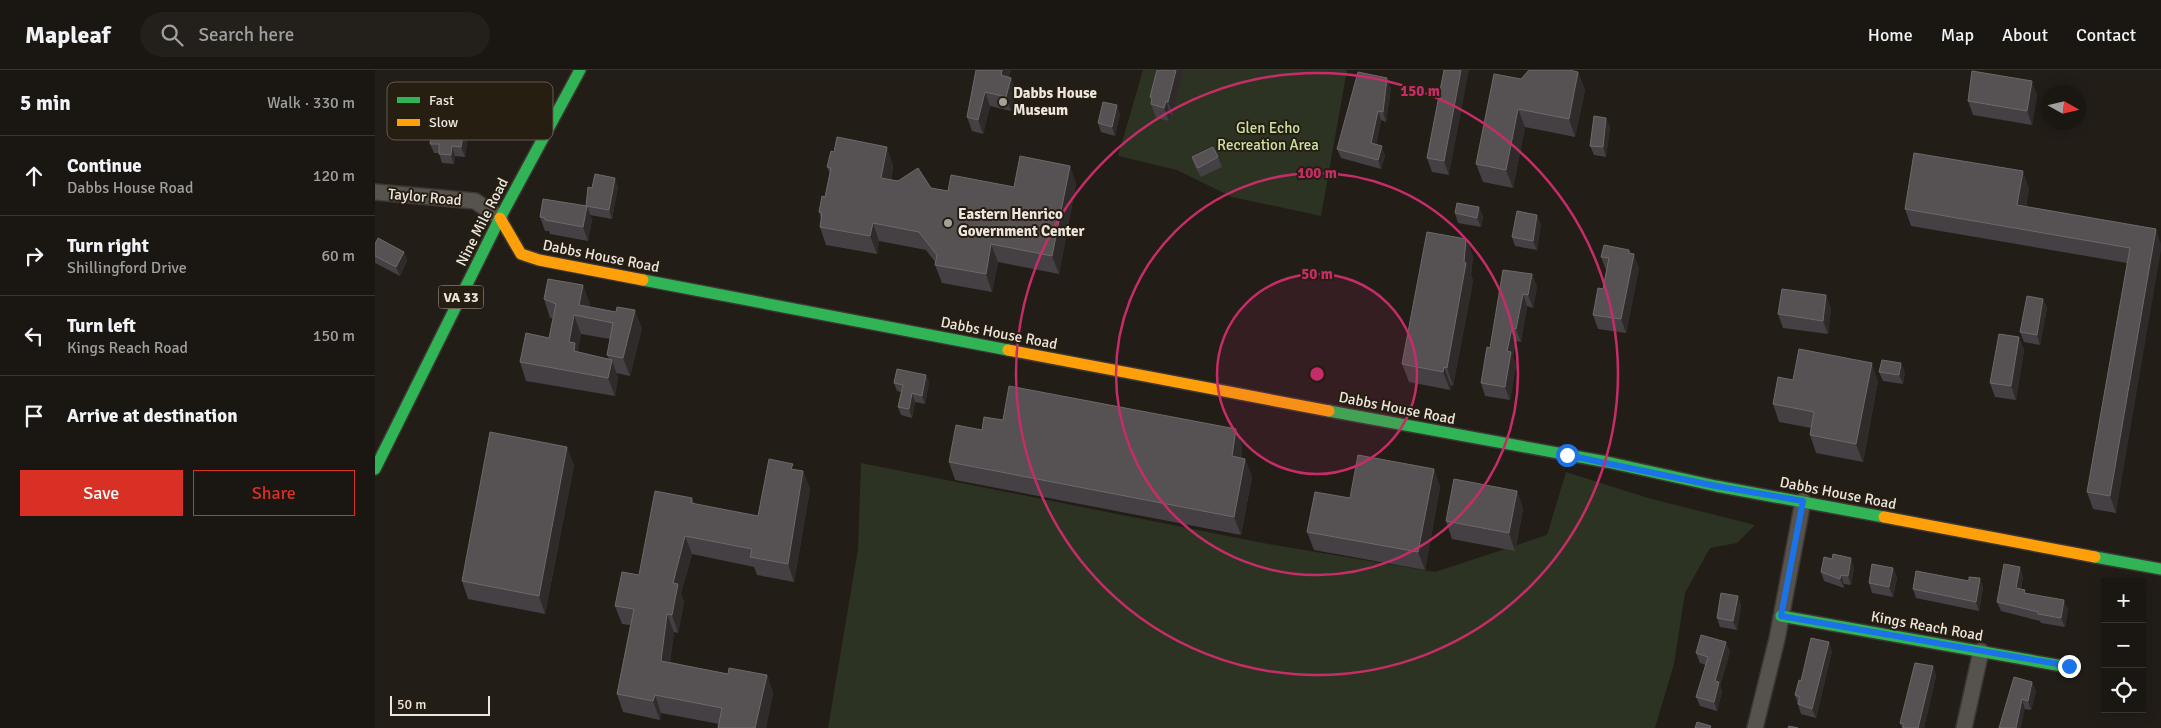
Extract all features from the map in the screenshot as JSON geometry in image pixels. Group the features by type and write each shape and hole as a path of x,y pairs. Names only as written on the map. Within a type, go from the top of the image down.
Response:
{"street":[{"name":"Nine Mile Road","path":"553,120 580,70"},
{"name":"Nine Mile Road","path":"375,469 500,218 542,140"},
{"name":"Taylor Road","path":"375,192 475,201 500,218"},
{"name":"Dabbs House Road","path":"500,218 521,254 539,260 1506,445 1607,462 1716,486 2161,569"},
{"path":"1755,728 1781,616 1803,501"},
{"name":"Kings Reach Road","path":"1781,616 2069,666"},
{"path":"1964,728 1981,651"}],"green space":[{"name":"Glen Echo Recreation Area","path":"1143,70 1347,70 1321,216 1232,197 1177,170 1118,156"},
{"path":"861,463 1268,544 1435,572 1547,535 1566,472 1648,498 1755,525 1737,543 1710,548 1685,593 1674,664 1655,728 828,728 858,549"}],"building":[{"path":"976,70 1002,70 1001,75 1011,78 1006,97 985,92 978,120 967,117"},
{"path":"1157,70 1176,70 1168,102 1166,101 1164,108 1151,104 1152,98 1150,97"},
{"path":"1444,70 1461,70 1444,161 1427,158"},
{"path":"1529,70 1569,70 1578,72 1569,119 1518,109 1506,170 1476,164 1494,74 1521,79"},
{"path":"1972,71 2032,81 2027,111 1968,101"},
{"path":"1358,72 1387,78 1383,112 1378,111 1371,143 1382,146 1378,160 1337,149"},
{"path":"1103,102 1117,105 1112,127 1098,123"},
{"path":"1594,116 1606,118 1603,147 1590,146"},
{"name":"Eastern Henrico Government Center","path":"837,137 887,147 881,178 898,181 918,168 931,188 948,191 951,175 1014,187 1020,156 1070,166 1052,256 991,244 986,274 935,265 937,255 919,232 873,223 870,236 820,227 822,213 819,212 822,196 825,197 831,168 827,167 831,151 834,152"},
{"path":"431,140 462,140 461,147 452,146 451,155 439,154 439,144 430,144"},
{"path":"1213,147 1218,157 1198,168 1192,157"},
{"path":"1914,153 2023,171 2017,205 2156,229 2110,496 2087,492 2130,248 1905,209"},
{"path":"595,174 615,178 609,210 586,206 588,187 592,188"},
{"path":"543,199 587,206 583,227 545,220 545,218 540,217"},
{"path":"1457,203 1479,207 1477,218 1455,213"},
{"path":"1517,211 1537,215 1533,241 1512,237"},
{"path":"1427,232 1466,239 1464,262 1466,263 1447,368 1444,367 1443,372 1402,364"},
{"path":"378,238 404,252 396,267 375,256 375,244"},
{"path":"1604,245 1629,250 1629,253 1634,254 1621,319 1593,315 1598,288 1603,289 1609,258 1601,257"},
{"path":"1503,270 1532,274 1528,295 1523,294 1516,329 1512,328 1507,351 1511,352 1505,387 1481,383 1487,347 1490,348"},
{"path":"548,279 583,285 579,305 616,312 617,307 635,310 623,358 607,355 613,323 574,315 569,342 575,343 574,351 612,360 608,378 520,362 526,333 549,338 556,304 544,299"},
{"path":"1782,289 1826,295 1823,321 1778,314"},
{"path":"2027,296 2043,299 2037,335 2020,332"},
{"path":"1999,334 2019,337 2011,386 1990,383"},
{"path":"1799,349 1872,363 1856,444 1810,435 1814,412 1773,404 1778,377 1793,380"},
{"path":"1882,360 1901,363 1899,375 1879,372"},
{"path":"897,369 926,375 922,396 912,393 909,409 898,407 903,385 894,383"},
{"path":"1009,386 1236,429 1232,456 1245,459 1234,517 949,462 956,425 982,430 984,417 1003,420"},
{"path":"490,432 567,447 539,596 462,581"},
{"path":"1358,455 1434,469 1418,552 1307,532 1315,492 1350,498"},
{"path":"769,459 793,464 791,469 803,471 788,564 750,557 752,549 685,536 673,583 678,584 672,615 667,614 661,661 728,674 729,668 767,675 755,728 718,728 722,708 655,695 653,701 617,694 634,609 615,606 622,572 639,575 655,491 692,498 691,503 758,516"},
{"path":"1454,479 1517,491 1509,533 1446,521"},
{"path":"1833,554 1851,558 1848,576 1841,575 1840,579 1821,572 1824,557 1832,559"},
{"path":"1872,564 1893,568 1889,587 1869,583"},
{"path":"2004,564 2020,567 2016,588 2025,590 2024,593 2064,600 2061,618 2038,614 2038,612 1997,602"},
{"path":"1916,571 1969,581 1969,577 1980,578 1976,602 1913,589"},
{"path":"1721,593 1738,596 1733,621 1717,618"},
{"path":"1701,635 1726,642 1715,681 1719,682 1714,702 1696,697 1708,657 1696,653"},
{"path":"1811,638 1829,642 1812,709 1798,704 1800,697 1795,695 1799,680 1801,681"},
{"path":"1915,663 1933,666 1918,728 1903,728 1904,724 1900,723"},
{"path":"2014,677 2032,682 2028,701 2022,699 2016,728 1999,728"},
{"path":"1697,722 1711,726 1710,728 1695,728"}],"traffic: fast":[{"path":"553,120 580,70"},
{"path":"375,469 500,218 542,140"},
{"path":"643,280 1008,350"},
{"path":"1329,411 1607,462 1716,486 1884,517"},
{"path":"2095,557 2161,569"},
{"path":"1781,616 2068,667"}],"traffic: slow":[{"path":"500,218 521,254 539,260 643,280"},
{"path":"1008,350 1329,411"},
{"path":"1884,517 2095,557"}],"place":[{"name":"Dabbs House Museum","path":"1003,102"},
{"name":"Eastern Henrico Government Center","path":"948,223"}],"route":[{"path":"1567,455 1716,486 1803,501 1781,616 2069,666"}]}
